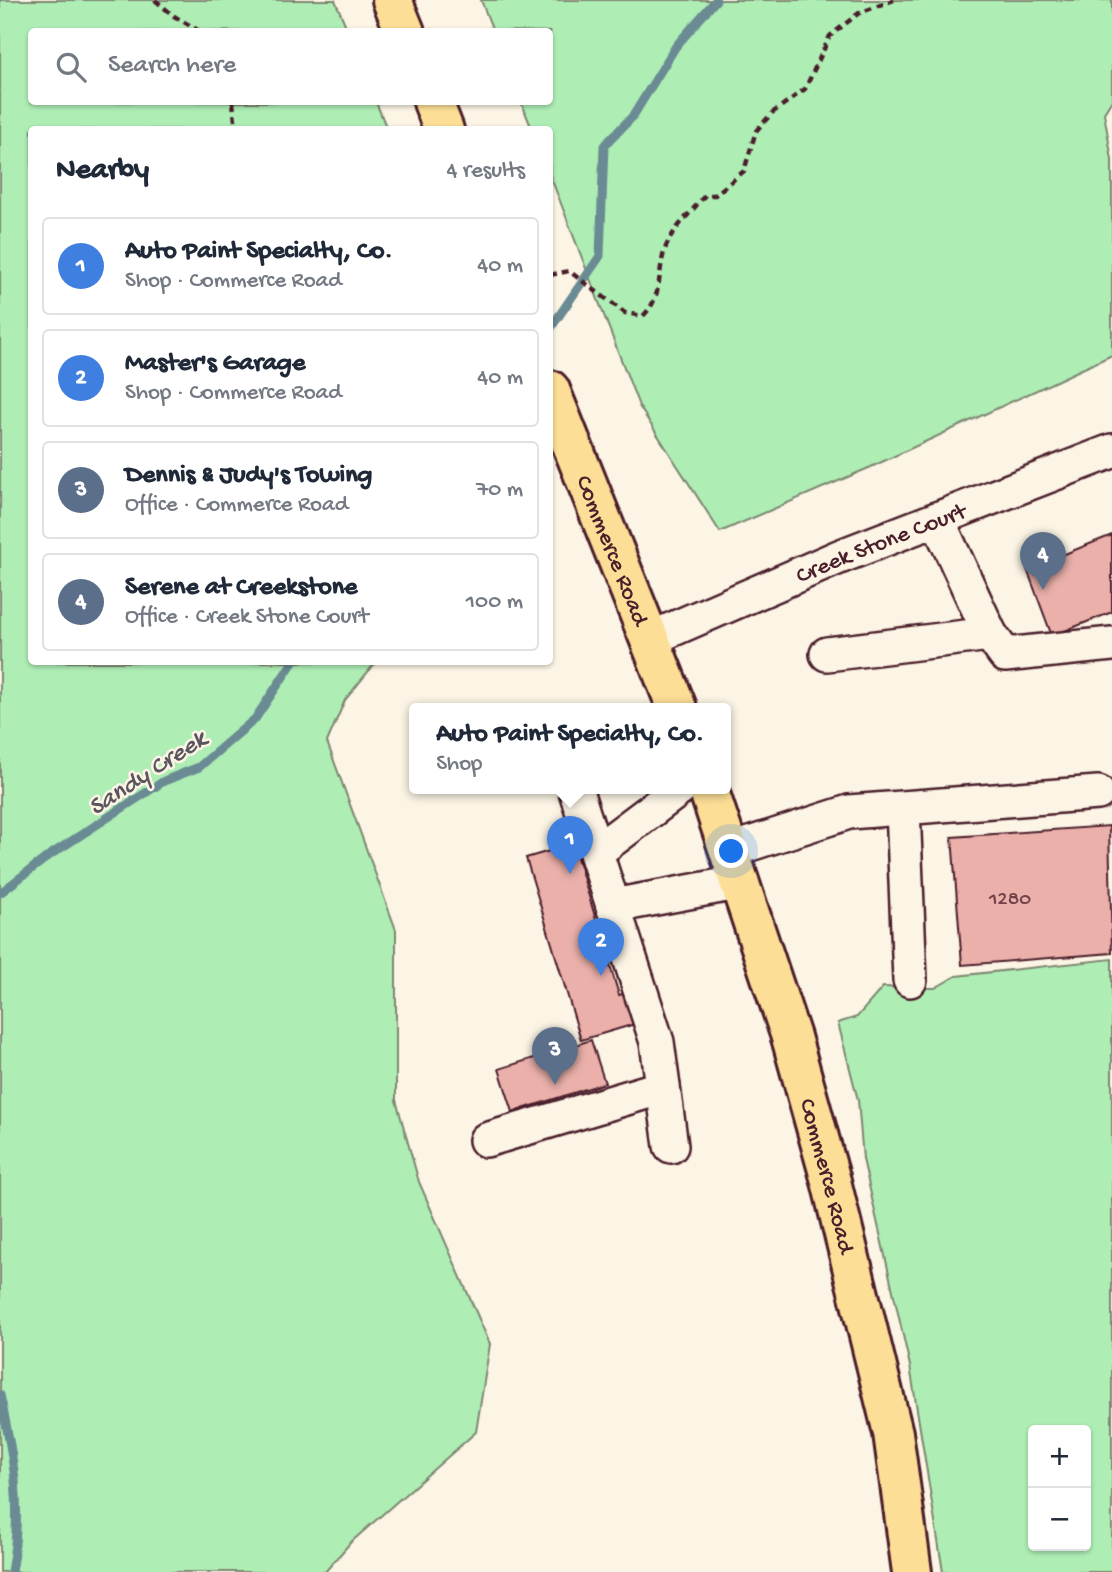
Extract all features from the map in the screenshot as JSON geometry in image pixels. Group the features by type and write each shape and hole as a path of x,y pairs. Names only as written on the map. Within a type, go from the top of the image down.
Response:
{"highway":[{"path":"392,0 403,28"},
{"path":"434,105 442,126"},
{"name":"Commerce Road","path":"553,398 675,703"},
{"name":"Commerce Road","path":"710,794 792,1037 890,1420 912,1572"}],"street":[{"name":"Creek Stone Court","path":"650,639 839,557 1112,451"},
{"path":"937,519 990,634 1005,655 1112,643"},
{"path":"827,654 990,634"},
{"path":"613,906 736,866 849,812 1098,793"},
{"path":"577,794 657,1042 671,1146"},
{"path":"596,852 673,794"},
{"path":"903,807 910,980"},
{"path":"486,1140 663,1087"}],"path":[{"path":"155,0 194,28"},
{"path":"553,274 569,271 625,313 643,316 652,307 660,285 666,247 679,226 705,195 715,195 744,171 756,131 772,113 805,89 830,36 859,13 894,0"},
{"path":"233,105 236,126"}],"green space":[{"path":"0,0 335,0 347,28 28,28 28,105 377,105 386,126 28,126 28,665 374,665 345,700 327,742 396,930 396,1100 419,1182 490,1344 476,1432 350,1543 325,1572 0,1572"},
{"path":"481,0 1112,0 1112,100 1104,113 1112,160 1112,355 871,467 720,532 639,406 553,183 553,126 531,126 522,105 553,105 553,28 492,28"},
{"path":"1112,959 1112,1572 943,1572 910,1366 863,1159 858,1100 838,1023 857,1017 883,987 935,988 956,976"}],"building":[{"path":"1112,535 1112,612 1052,636 1027,569"},
{"path":"1109,826 1112,953 962,965 952,837"},
{"path":"573,844 619,995 626,993 635,1024 581,1040 526,858"},
{"path":"591,1040 605,1083 513,1112 499,1069"}],"waterway":[{"name":"Sandy Creek","path":"553,325 600,256 604,146 633,116 676,46 716,0"},
{"name":"Sandy Creek","path":"0,893 50,855 164,781 199,767 255,719 291,665"},
{"name":"Sandy Creek","path":"0,1395 15,1483 16,1526 11,1572"}],"place":[{"name":"Serene at Creekstone","path":"1043,590"},
{"name":"Auto Paint Specialty, Co.","path":"570,874"},
{"name":"Master's Garage","path":"601,976"},
{"name":"Dennis & Judy's Towing","path":"555,1085"}]}
